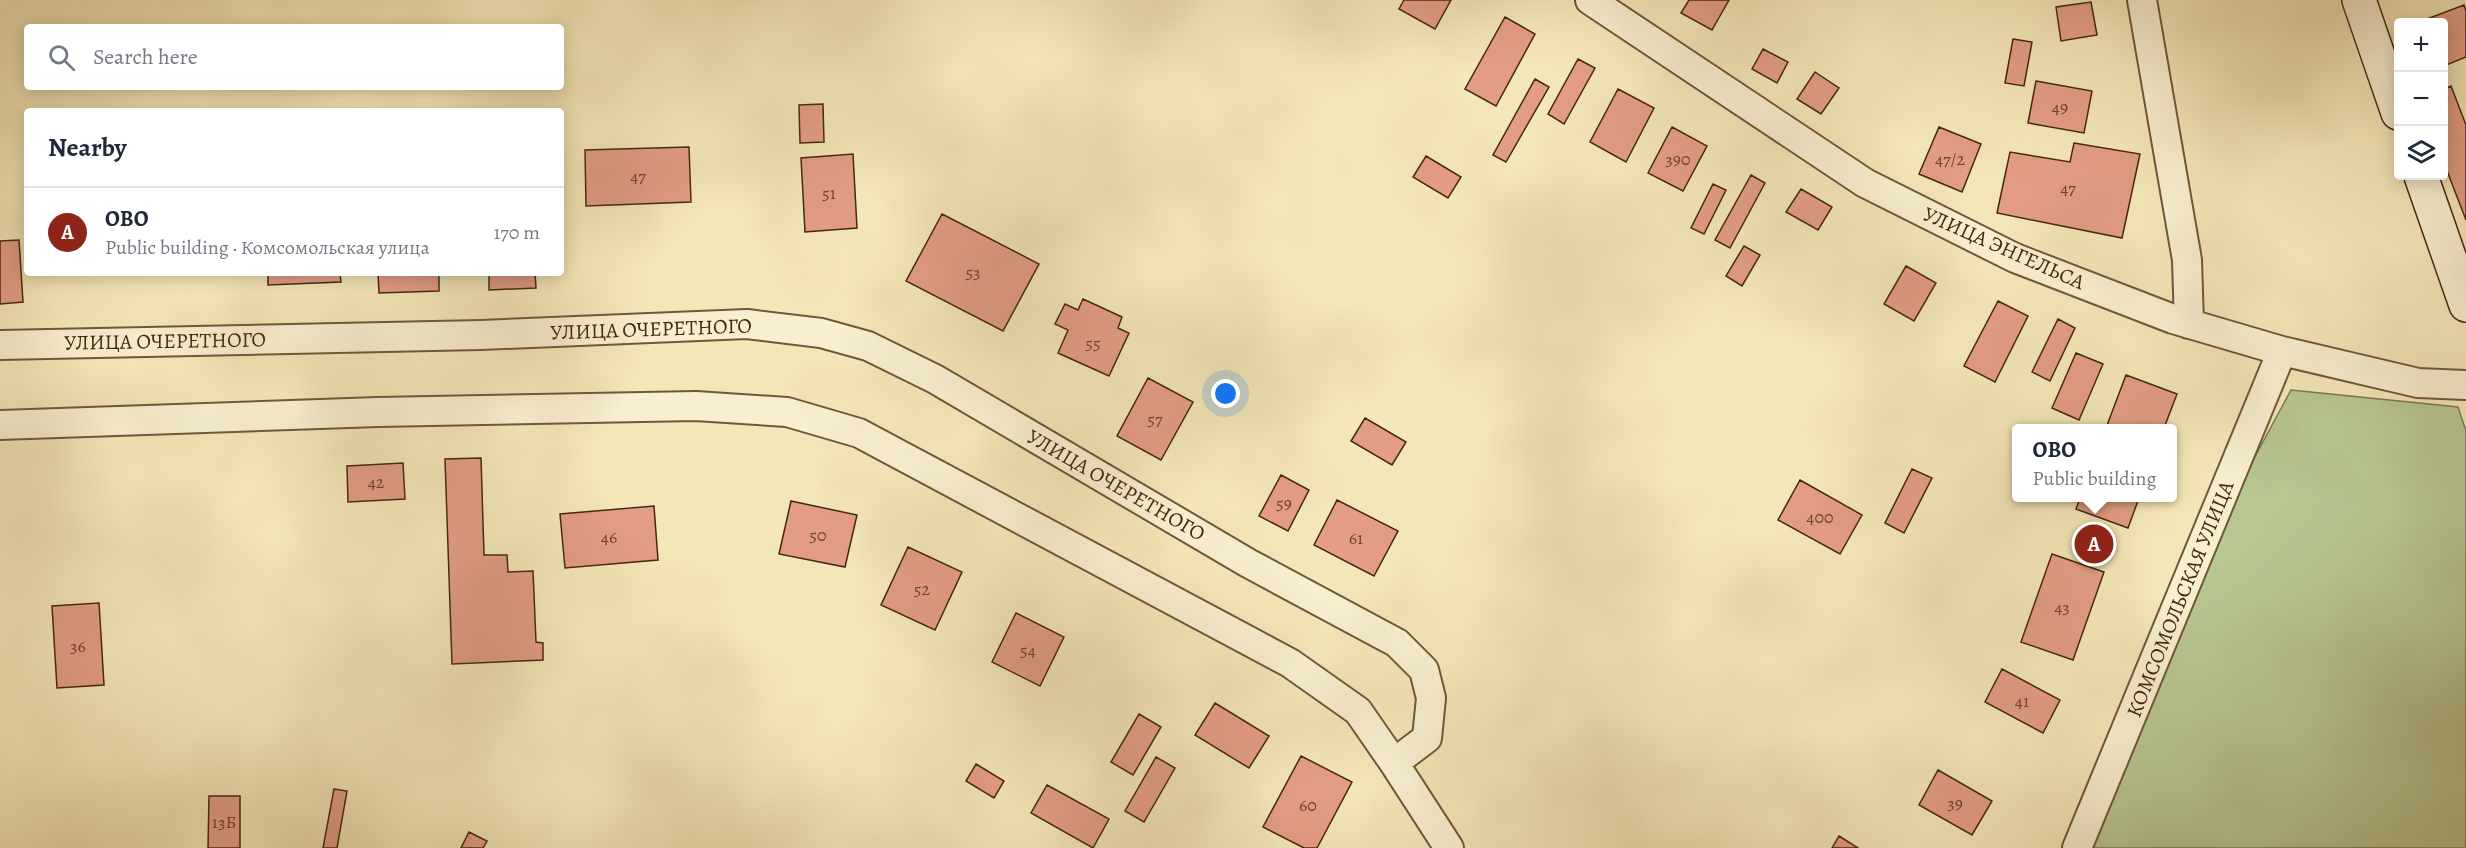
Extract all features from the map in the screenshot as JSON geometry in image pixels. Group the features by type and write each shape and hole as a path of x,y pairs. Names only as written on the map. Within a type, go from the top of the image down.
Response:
{"street":[{"name":"УЛИЦА ЭНГЕЛЬСА","path":"1590,0 1864,183 2015,258 2189,324 2282,351 2418,383 2466,385"},
{"path":"2142,0 2187,260 2189,324"},
{"path":"2359,0 2394,101"},
{"path":"2422,180 2466,305"},
{"name":"УЛИЦА ОЧЕРЕТНОГО","path":"0,345 481,334 747,324 821,333 868,346 935,379 1248,563 1397,643 1424,670 1431,698 1427,738 1394,763"},
{"name":"КОМСОМОЛЬСКАЯ УЛИЦА","path":"2077,848 2282,351"},
{"path":"0,425 378,412 672,407 787,412 859,433 1290,663 1358,711 1449,848"}],"green space":[{"path":"2291,390 2458,407 2466,431 2466,848 2091,848 2238,488"}],"building":[{"path":"1404,0 1451,0 1435,29 1399,9"},
{"path":"1689,0 1729,0 1712,30 1681,13"},
{"path":"2091,2 2097,35 2061,41 2056,7"},
{"path":"2464,5 2466,57 2448,64 2448,18 2430,18"},
{"path":"1505,17 1535,34 1496,106 1465,89"},
{"path":"2013,39 2032,42 2024,86 2005,83"},
{"path":"1763,49 1788,62 1777,83 1752,69"},
{"path":"1578,59 1595,68 1564,124 1548,114"},
{"path":"1815,72 1839,88 1821,114 1797,99"},
{"path":"1535,79 1549,87 1506,162 1493,155"},
{"path":"2036,81 2092,91 2084,133 2028,123"},
{"path":"2451,86 2466,125 2466,220 2448,173 2448,87"},
{"path":"1618,89 1654,108 1626,162 1590,142"},
{"path":"823,104 824,142 800,143 799,105"},
{"path":"1672,127 1707,146 1683,191 1648,173"},
{"path":"1939,127 1981,144 1962,192 1919,174"},
{"path":"2074,143 2140,154 2122,238 1997,213 2010,152 2070,162"},
{"path":"689,147 691,202 586,206 585,150"},
{"path":"853,154 857,228 805,232 801,158"},
{"path":"1426,156 1461,177 1448,198 1413,177"},
{"path":"1751,175 1765,183 1730,248 1715,240"},
{"path":"1713,184 1726,190 1704,234 1691,228"},
{"path":"1801,189 1832,207 1818,230 1786,212"},
{"path":"942,214 1039,264 1003,331 906,281"},
{"path":"19,240 23,302 0,304 0,241"},
{"path":"1744,246 1760,255 1742,286 1726,276"},
{"path":"1906,266 1936,283 1914,321 1884,304"},
{"path":"268,276 340,276 341,282 268,285"},
{"path":"378,276 439,276 439,291 379,293"},
{"path":"489,276 535,276 536,288 489,290"},
{"path":"1083,299 1122,317 1118,328 1129,333 1109,376 1058,353 1068,330 1055,324 1065,304 1078,310"},
{"path":"1998,301 2028,316 1995,382 1964,366"},
{"path":"2058,319 2075,328 2050,381 2032,372"},
{"path":"2076,353 2103,364 2079,420 2052,408"},
{"path":"2126,375 2177,394 2166,424 2108,424"},
{"path":"1148,378 1193,402 1161,460 1117,436"},
{"path":"1365,418 1406,442 1392,465 1351,441"},
{"path":"481,458 484,555 507,555 508,572 533,571 536,642 543,643 543,660 452,664 445,459"},
{"path":"403,463 405,499 348,502 347,466"},
{"path":"1912,469 1932,478 1904,533 1885,523"},
{"path":"1281,475 1309,490 1288,531 1259,516"},
{"path":"1800,480 1862,515 1840,554 1778,520"},
{"path":"1337,500 1398,531 1374,576 1314,545"},
{"path":"791,501 857,515 845,567 779,554"},
{"path":"2079,502 2138,502 2128,528 2076,509"},
{"path":"654,506 658,560 565,568 560,514"},
{"path":"908,547 962,572 935,630 881,605"},
{"path":"2052,554 2104,572 2073,660 2021,642"},
{"path":"99,603 104,685 57,688 52,606"},
{"path":"1016,613 1064,637 1040,686 992,662"},
{"path":"2002,669 2060,700 2043,733 1985,702"},
{"path":"1215,703 1269,736 1249,768 1195,735"},
{"path":"1139,714 1161,727 1133,775 1111,762"},
{"path":"1301,756 1352,782 1317,848 1304,848 1263,827"},
{"path":"1156,757 1175,768 1144,822 1125,811"},
{"path":"976,764 1004,781 994,798 966,781"},
{"path":"1938,770 1992,801 1972,835 1919,805"},
{"path":"1047,785 1109,819 1093,848 1031,813"},
{"path":"334,789 347,791 337,848 323,848"},
{"path":"209,796 240,796 240,848 208,848"},
{"path":"469,832 487,841 483,848 461,848"},
{"path":"1839,836 1858,848 1832,848"}],"place":[{"name":"ОВО","path":"2094,544"}]}
